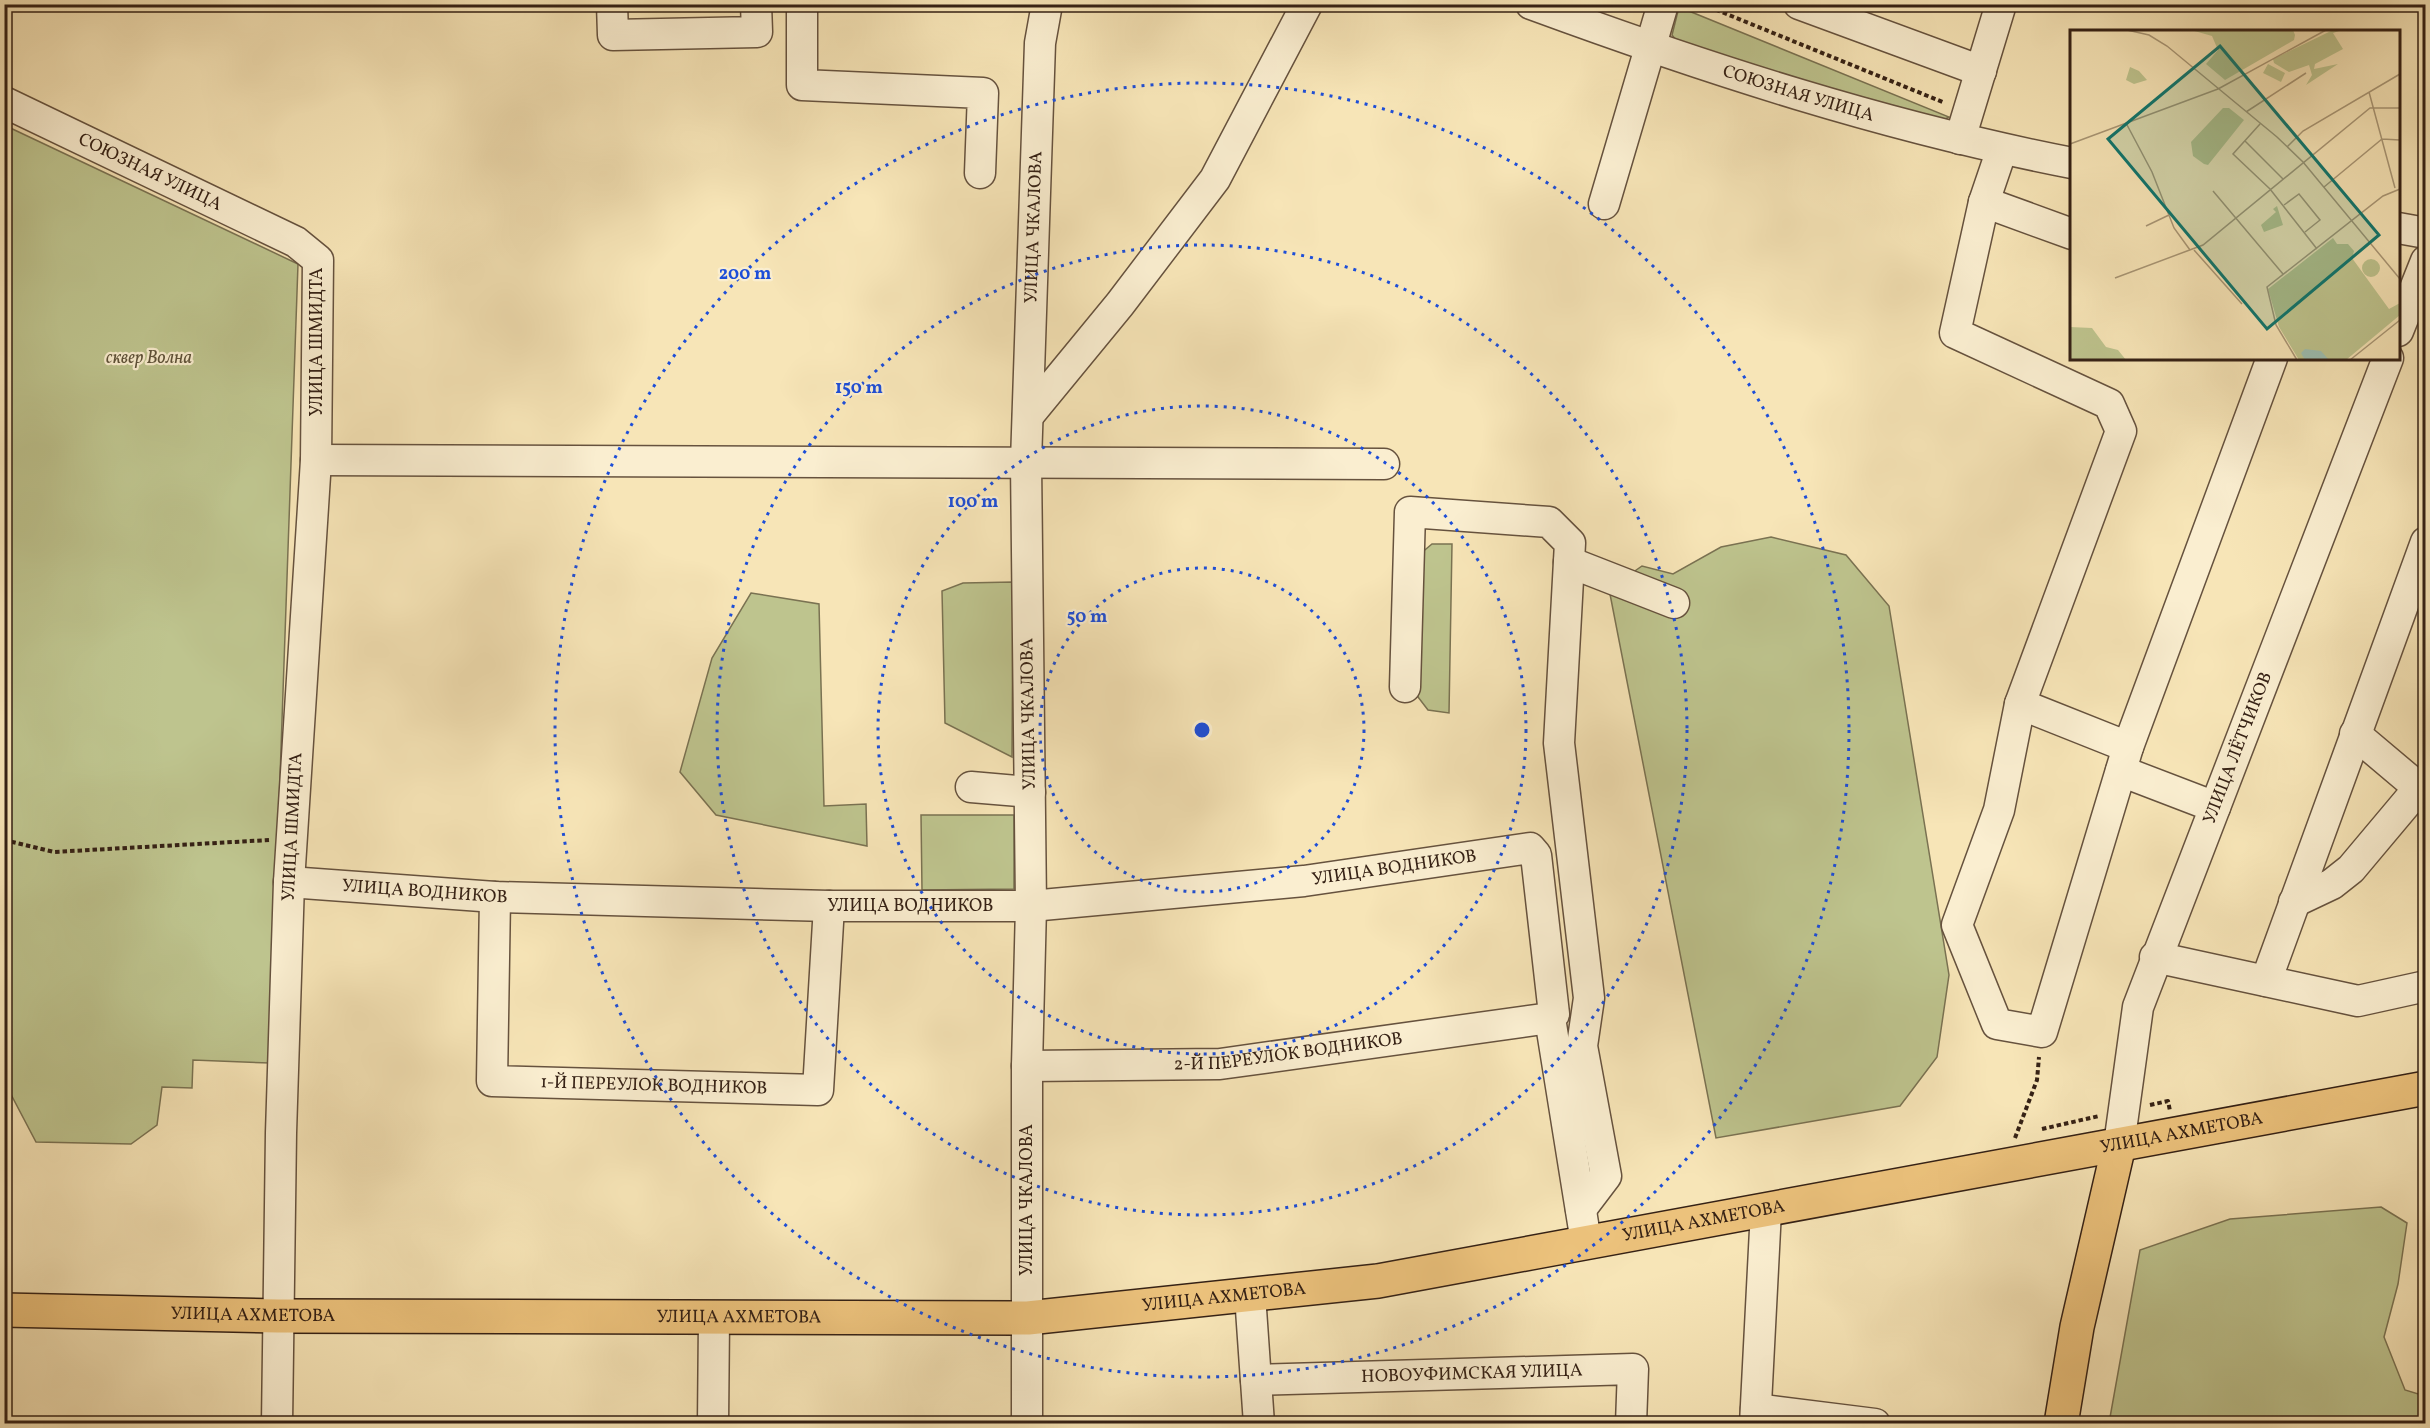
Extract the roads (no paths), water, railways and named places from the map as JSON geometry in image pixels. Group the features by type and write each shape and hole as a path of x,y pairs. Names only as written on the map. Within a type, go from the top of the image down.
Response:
{"main road":[{"name":"УЛИЦА АХМЕТОВА","path":"4,1310 278,1316 714,1319 1028,1318 1378,1281 2426,1088"},
{"path":"2061,1424 2077,1327 2119,1145"}],"street":[{"path":"612,4 613,36 756,32 756,4"},
{"path":"802,4 802,85 983,93 980,173"},
{"name":"УЛИЦА ЧКАЛОВА","path":"1027,1424 1027,1066 1031,906 1026,462 1040,44 1047,4"},
{"path":"1028,416 1120,304 1215,179 1259,101 1307,4"},
{"name":"СОЮЗНАЯ УЛИЦА","path":"1531,4 1650,48 1905,126 1964,125 2002,149 2070,163"},
{"path":"1604,204 1663,4"},
{"path":"1799,4 1981,71"},
{"path":"1964,125 2001,4"},
{"name":"СОЮЗНАЯ УЛИЦА","path":"4,102 296,242"},
{"path":"2002,149 1984,202 1955,333 2109,404 2121,431 2020,704 1999,810 1957,925 1997,1024 2042,1032 2124,759 2271,360"},
{"path":"1984,202 2070,233"},
{"path":"2400,228 2426,232"},
{"name":"УЛИЦА ШМИДТА","path":"277,1424 289,882 316,460 318,260 296,242"},
{"path":"2400,326 2426,261"},
{"name":"УЛИЦА ЛЁТЧИКОВ","path":"2119,1145 2138,1007 2387,360"},
{"path":"316,460 1384,464"},
{"path":"1405,687 1410,512 1549,522 1570,543 1559,743 1589,998 1582,1046 1606,1176 1581,1209"},
{"path":"2266,981 2426,542"},
{"path":"1569,562 1674,603"},
{"path":"2020,704 2215,807"},
{"path":"2294,902 2332,884 2351,869 2422,787 2355,734"},
{"path":"971,787 1030,792"},
{"name":"УЛИЦА ВОДНИКОВ","path":"289,882 495,897 829,906 1031,906 1304,881 1530,848 1536,855 1554,1014 1550,1018"},
{"name":"1-Й ПЕРЕУЛОК ВОДНИКОВ","path":"495,897 492,1081 736,1088 818,1090 829,906"},
{"path":"2156,957 2358,1001 2426,986"},
{"path":"1550,1018 1586,1242"},
{"name":"2-Й ПЕРЕУЛОК ВОДНИКОВ","path":"1027,1066 1220,1064 1550,1018"},
{"path":"1766,1210 1755,1416 1875,1424"},
{"path":"1250,1295 1259,1424"},
{"path":"713,1424 714,1319"},
{"name":"НОВОУФИМСКАЯ УЛИЦА","path":"1256,1380 1633,1369 1631,1424"}],"park label":[{"name":"сквер Волна","path":"149,358"}]}
